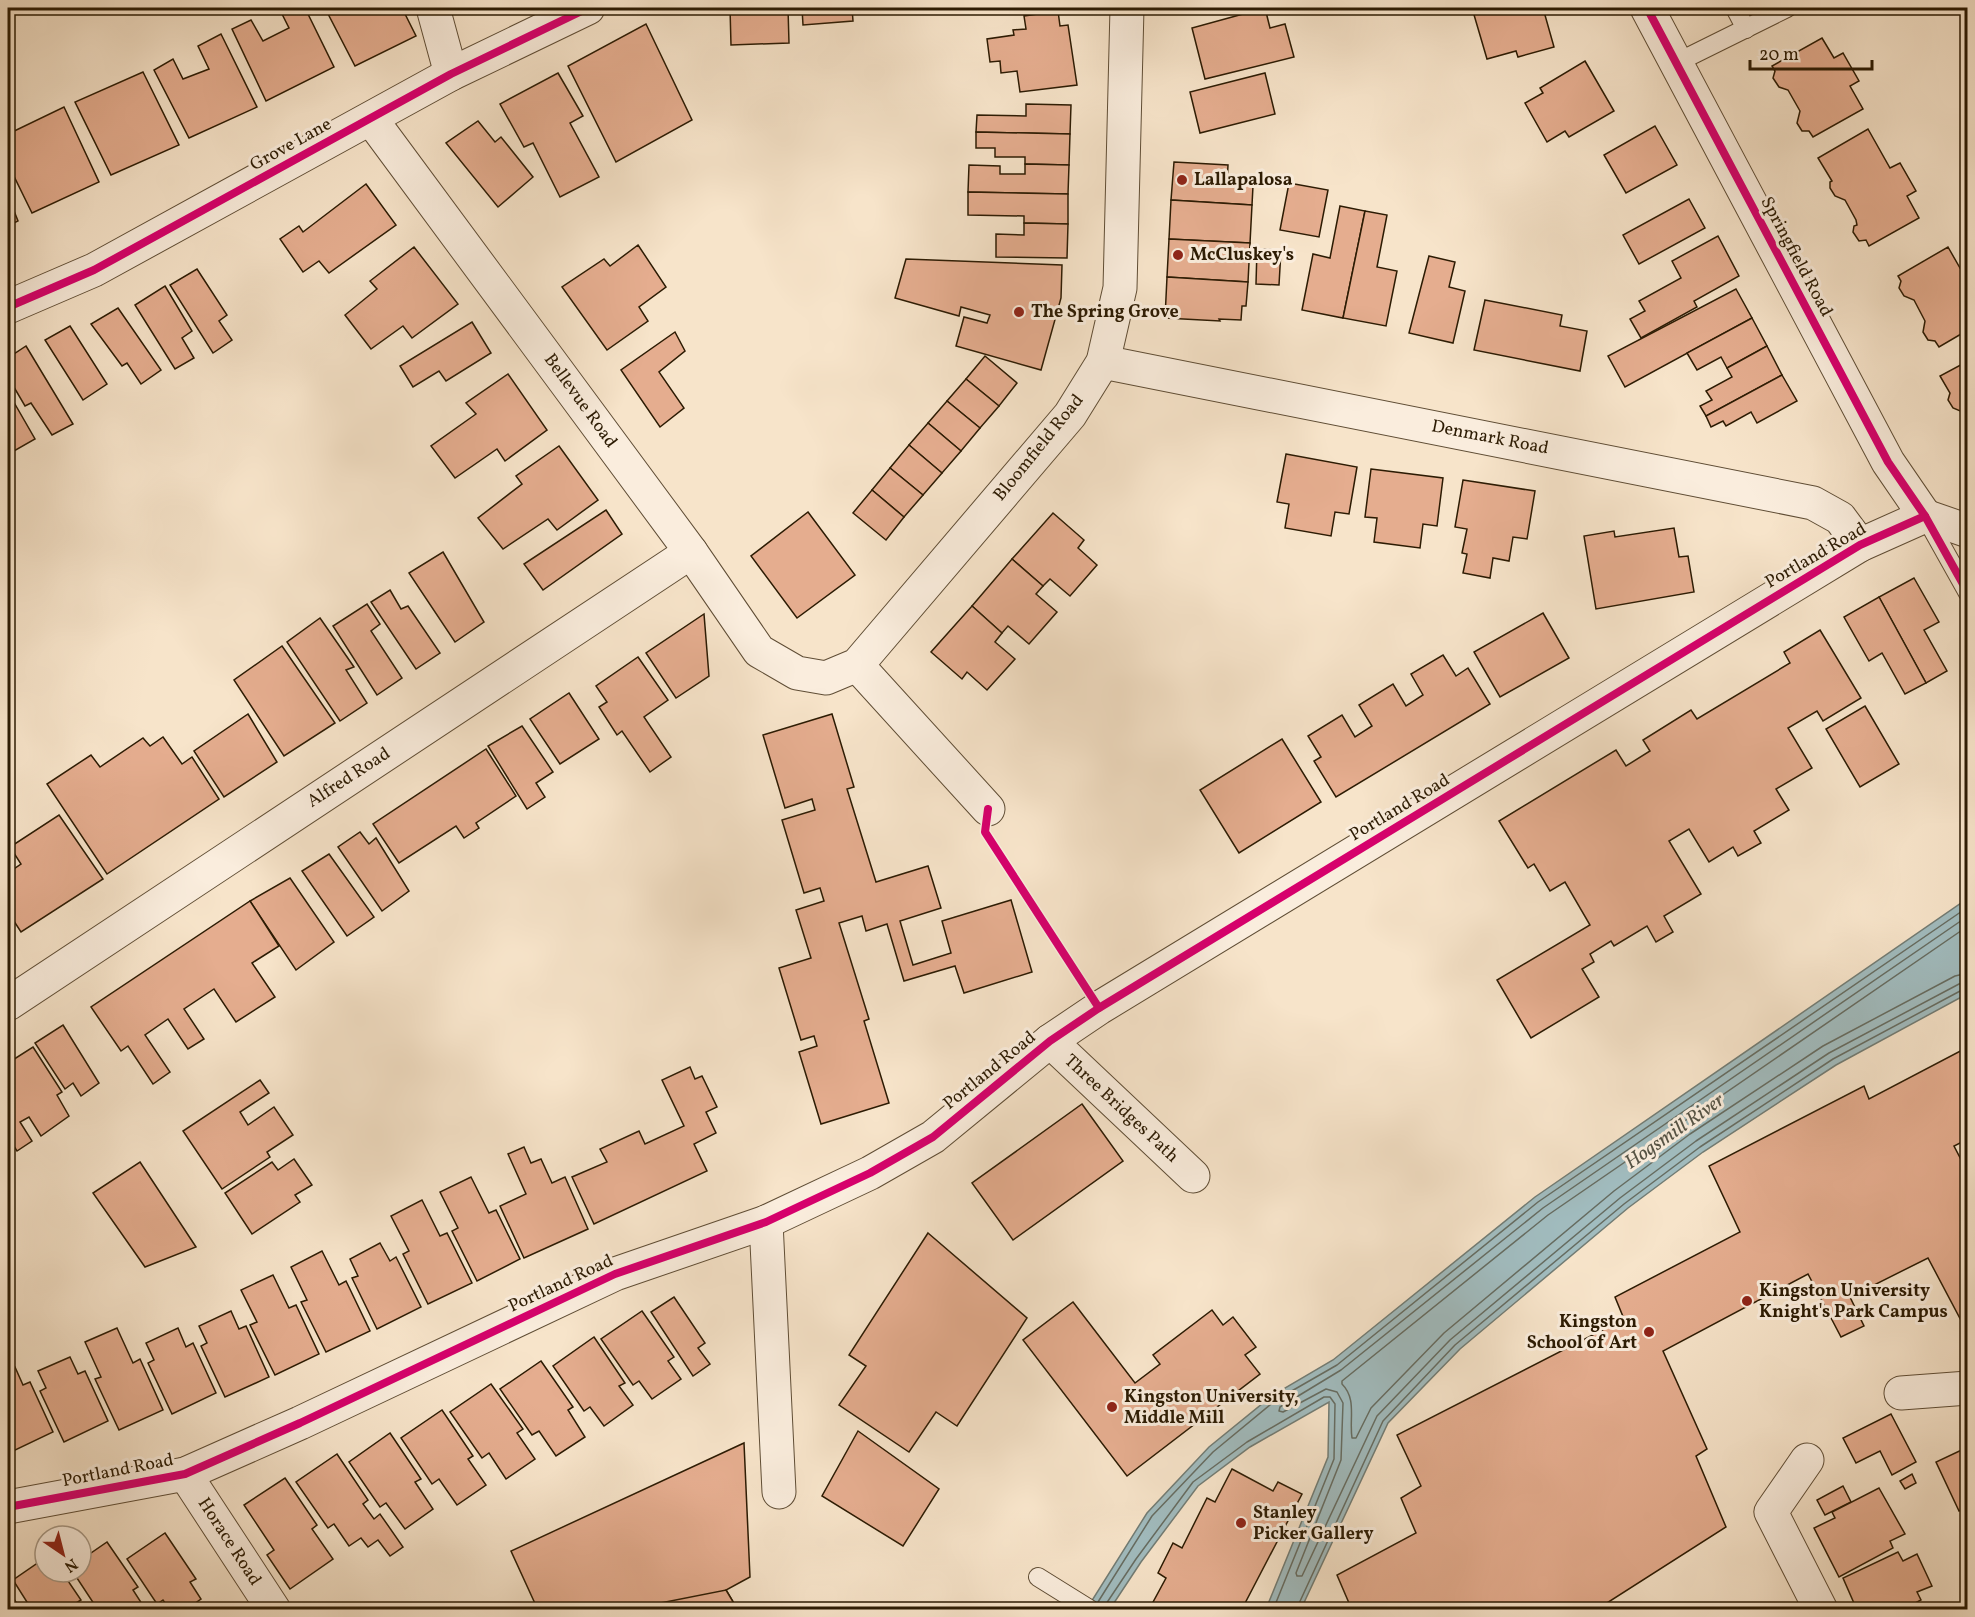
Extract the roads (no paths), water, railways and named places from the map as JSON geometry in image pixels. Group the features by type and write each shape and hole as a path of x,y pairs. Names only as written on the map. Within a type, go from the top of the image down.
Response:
{"street":[{"path":"433,8 451,74"},
{"name":"Grove Lane","path":"8,307 94,270 451,74 588,8"},
{"name":"Bloomfield Road","path":"797,673 826,678 857,665 1070,415 1103,362 1119,288 1127,8"},
{"name":"Springfield Road","path":"1647,8 1888,462 1925,516"},
{"name":"Bellevue Road","path":"371,119 691,552 759,651 797,673"},
{"name":"Denmark Road","path":"1103,362 1814,503 1840,518 1860,545"},
{"path":"1925,516 1968,531"},
{"name":"Portland Road","path":"8,1507 185,1474 300,1423 615,1274 766,1222 870,1173 933,1137 1050,1041 1099,1008 1860,545 1925,516"},
{"name":"Alfred Road","path":"8,1004 691,552"},
{"path":"857,665 988,808"},
{"name":"Three Bridges Path","path":"1050,1041 1193,1176"},
{"path":"766,1222 779,1492"},
{"path":"1901,1393 1968,1388"},
{"path":"1807,1460 1771,1512 1821,1610"},
{"name":"Horace Road","path":"185,1474 274,1610"}],"lane":[{"path":"1735,8 1746,29"},
{"path":"1676,63 1787,8"},
{"path":"1925,516 1968,593"},
{"path":"1038,1576 1086,1606"}],"water":[{"name":"Hogsmill River","path":"1967,899 1967,994 1836,1065 1703,1152 1628,1208 1460,1349 1388,1423 1301,1609 1266,1609 1328,1457 1329,1402 1250,1447 1198,1486 1141,1562 1110,1609 1086,1610 1147,1513 1209,1447 1273,1395 1333,1360 1535,1197"}],"place":[{"name":"Lallapalosa","path":"1182,180"},
{"name":"McCluskey's","path":"1178,255"},
{"name":"The Spring Grove","path":"1019,312"},
{"name":"Kingston University Knight's Park Campus","path":"1747,1301"},
{"name":"Kingston School of Art","path":"1649,1332"},
{"name":"Kingston University, Middle Mill","path":"1112,1407"},
{"name":"Stanley Picker Gallery","path":"1241,1523"}]}
